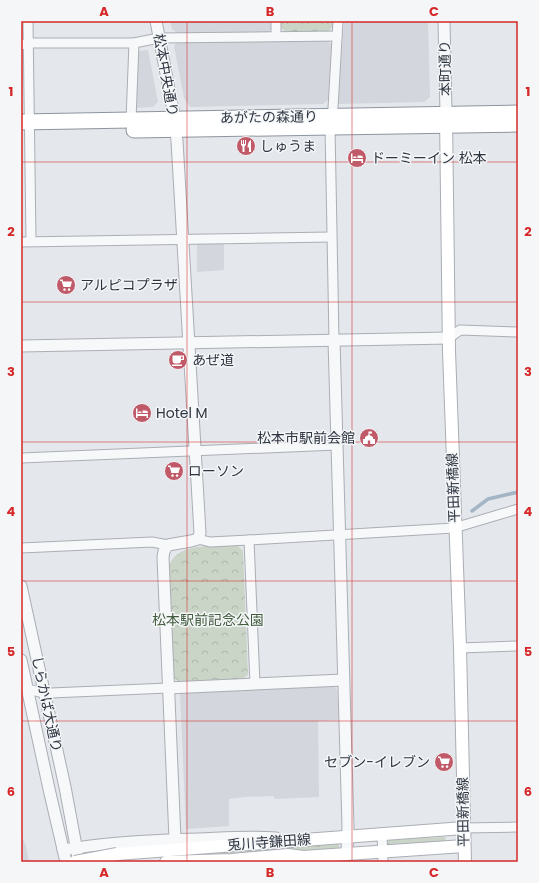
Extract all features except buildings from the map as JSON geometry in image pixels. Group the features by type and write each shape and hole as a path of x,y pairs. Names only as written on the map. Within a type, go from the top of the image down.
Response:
{"highway":[{"name":"あがたの森通り","path":"446,120 518,113"},
{"name":"あがたの森通り","path":"25,127 131,120 175,124"},
{"name":"あがたの森通り","path":"25,127 446,120 518,124"}],"main road":[{"name":"平田新橋線","path":"446,120 448,338 454,528 460,648 465,862"},
{"name":"兎川寺鎌田線","path":"75,862 117,854 464,828"},
{"name":"兎川寺鎌田線","path":"166,862 232,860 288,855 303,856 346,853 383,856 464,846"}],"street":[{"path":"28,21 25,44 25,127 31,241"},
{"name":"松本中央通り","path":"156,21 175,124 200,533 198,539"},
{"path":"276,21 276,36"},
{"path":"338,21 331,121 332,237 348,836 346,853"},
{"name":"本町通り","path":"444,21 446,120"},
{"path":"25,44 134,43 160,38 337,36"},
{"path":"131,120 134,43"},
{"path":"21,242 332,237"},
{"path":"21,346 448,338 460,330 518,332"},
{"path":"21,458 337,445"},
{"path":"21,548 152,542 168,545 198,539 210,542 454,528 518,509"},
{"path":"248,540 255,684"},
{"path":"168,545 164,550 163,557 175,839"},
{"name":"しらかば大通り","path":"21,586 65,786 78,862"},
{"path":"460,648 518,646"},
{"name":"しらかば大通り","path":"21,660 66,862"},
{"path":"27,689 44,693 343,680"},
{"path":"464,828 518,827"},
{"path":"382,834 383,856"},
{"path":"63,850 92,844 175,839 260,837 294,840"},
{"path":"284,862 303,856"}],"shaded area":[{"path":"170,21 272,21 272,27 269,32 177,33 172,29"},
{"path":"344,21 428,21 430,97 424,102 338,104"},
{"path":"178,41 328,41 332,45 328,100 323,104 190,107 184,98 174,46"},
{"path":"148,50 158,102 153,107 134,108 137,51"},
{"path":"197,243 224,243 224,270 197,272"},
{"path":"334,685 337,691 339,720 318,721 319,797 275,799 273,796 229,799 229,826 186,829 180,692"},
{"path":"21,835 26,846 29,862 21,862"}],"green space":[{"path":"281,21 334,21 333,26 329,31 285,31 281,28"},
{"name":"松本駅前記念公園","path":"208,546 238,546 243,551 248,675 242,679 179,682 173,677 169,566 180,552 189,549"},
{"path":"446,838 445,841 387,843 389,840"},
{"path":"338,844 339,847 337,848 251,854 235,853 194,855 194,853"}],"waterway":[{"path":"472,511 488,499 518,492"}],"place":[{"name":"しゅうま","path":"246,146"},
{"name":"ドーミーイン 松本","path":"357,158"},
{"name":"アルピコプラザ","path":"66,285"},
{"name":"あぜ道","path":"178,360"},
{"name":"Hotel M","path":"142,413"},
{"name":"松本市駅前会館","path":"369,438"},
{"name":"ローソン","path":"174,471"},
{"name":"セブン-イレブン","path":"444,762"}]}
